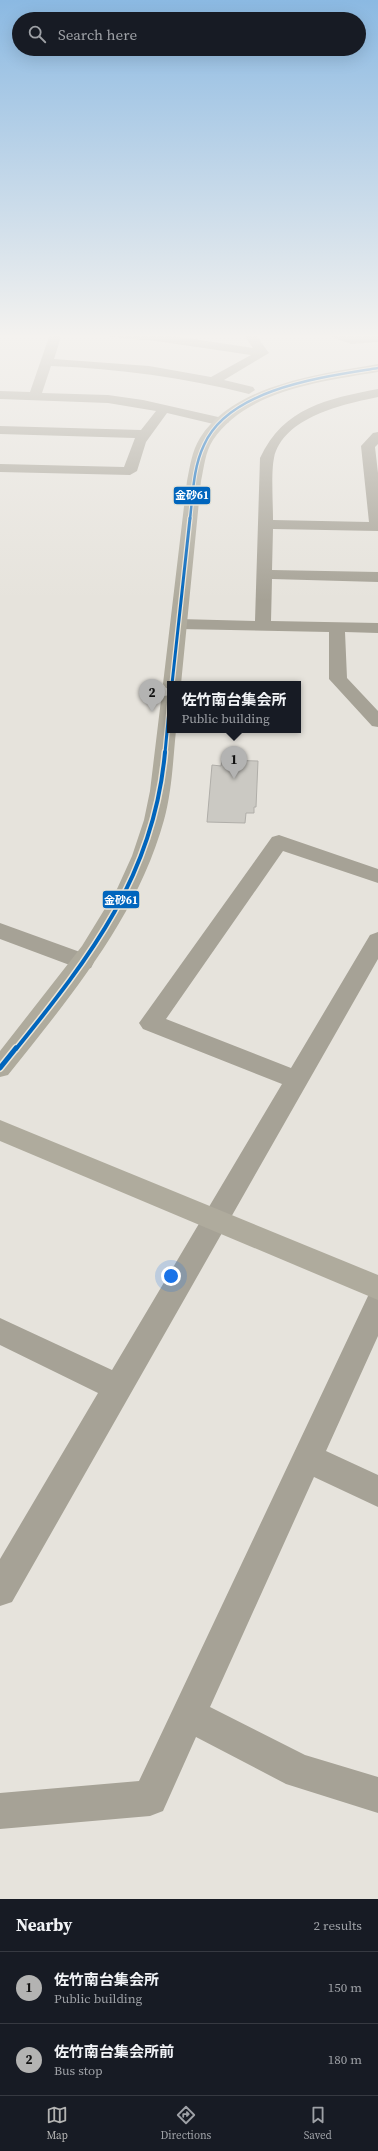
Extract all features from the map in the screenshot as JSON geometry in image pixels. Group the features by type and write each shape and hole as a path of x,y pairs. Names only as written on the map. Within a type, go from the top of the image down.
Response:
{"street":[{"path":"0,468 130,471 135,452 144,434 153,423"},
{"path":"172,681 194,481 199,454 207,438 221,423"},
{"path":"263,626 267,458 270,448 277,437 286,427 294,423"},
{"path":"0,430 144,434"},
{"path":"265,524 377,527 368,446 378,436"},
{"path":"264,574 378,577"},
{"path":"179,624 378,628"},
{"path":"337,627 338,679 378,722"},
{"path":"0,1068 97,943 125,896 154,820 160,787 167,726"},
{"path":"297,1080 151,1023 279,842 378,876"},
{"path":"0,931 83,962"},
{"path":"0,1590 378,940"},
{"path":"0,1130 378,1288"},
{"path":"0,1811 150,1798 378,1305"},
{"path":"0,1331 118,1388"},
{"path":"307,1458 378,1491"},
{"path":"188,1714 299,1771 378,1795"}],"building":[{"path":"222,760 258,761 256,807 254,807 254,813 246,813 245,823 207,822 212,765 221,766"}],"transit line":[{"name":"金砂61","path":"172,681 194,481 200,455 206,440 220,423"},
{"name":"金砂61","path":"0,1068 46,1011 90,952 127,889 142,855 158,805 163,775 167,732"}],"place":[{"name":"佐竹南台集会所前","path":"152,712"},
{"name":"佐竹南台集会所","path":"234,779"}]}
